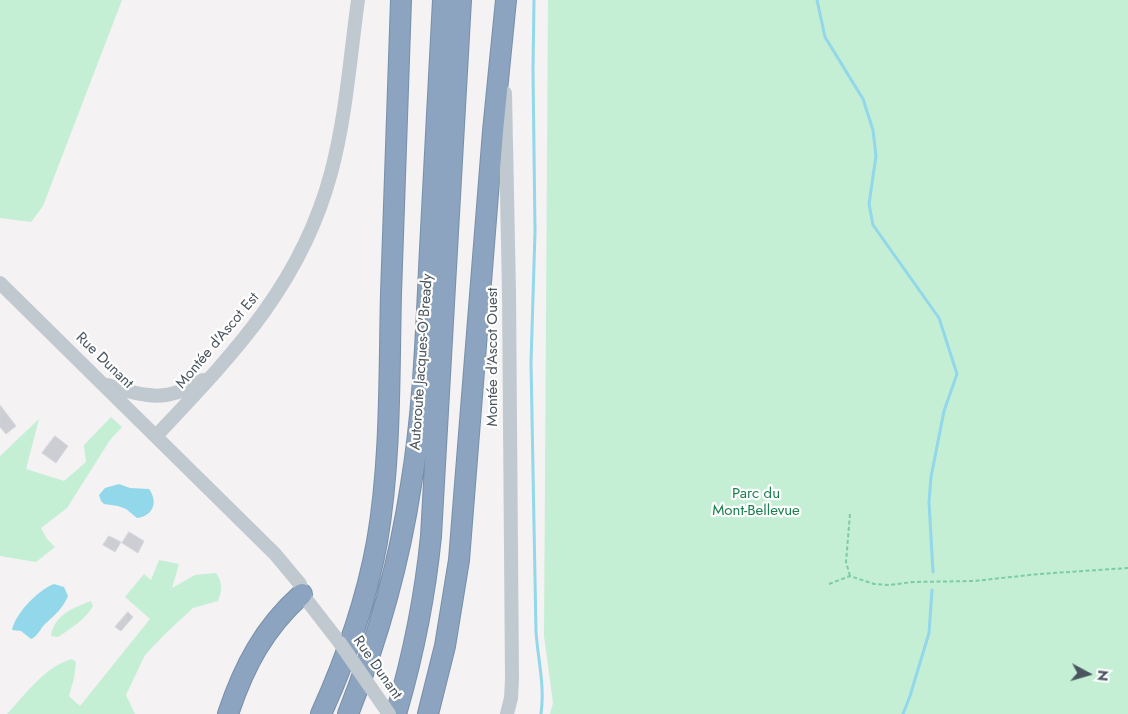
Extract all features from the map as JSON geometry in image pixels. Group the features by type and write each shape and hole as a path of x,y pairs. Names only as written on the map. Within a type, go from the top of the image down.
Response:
{"highway":[{"path":"321,714 344,658 361,607 374,554 382,505 387,432 401,0"},
{"name":"Autoroute Jacques-O'Bready","path":"348,714 370,656 392,581 405,524 414,471 424,366 443,0"},
{"name":"Autoroute Jacques-O'Bready","path":"396,714 420,615 433,516 461,0"},
{"path":"428,714 445,646 459,560 493,131 506,0"},
{"path":"228,714 244,673 266,633 283,612 302,594"}],"street":[{"name":"Montée d'Ascot Est","path":"156,436 239,346 265,312 290,272 314,224 337,149 358,0"},
{"name":"Montée d'Ascot Ouest","path":"506,0 505,130 509,301 512,671 511,698 508,714"},
{"name":"Rue Dunant","path":"0,283 275,554 300,584 302,594 334,635 389,714"},
{"path":"104,384 143,395 167,395 186,390 214,373"}],"path":[{"path":"850,514 846,562 850,576"},
{"path":"829,584 850,576 874,584 889,585 913,582 974,581 1039,574 1128,568"}],"green space":[{"path":"0,0 122,0 43,206 31,222 0,218"},
{"name":"Parc du Mont-Bellevue","path":"548,0 1128,0 1128,714 550,714 553,703 544,636"},
{"path":"111,417 122,427 110,440 67,508 41,528 47,539 55,547 36,562 0,556 0,456 39,419 26,469 64,481 86,462 84,445"},
{"path":"159,560 179,564 172,588 195,575 216,573 221,583 221,590 218,601 193,608 145,655 126,695 135,714 7,714 44,675 53,668 72,659 76,662 69,696 80,706 150,619 125,597 144,574 151,580"},
{"path":"91,601 93,606 90,611 73,627 58,637 51,636 56,623 65,613"}],"water":[{"path":"119,484 130,488 149,489 154,503 151,511 143,517 137,518 126,509 104,504 99,495 105,488"},
{"path":"54,584 64,587 68,596 58,611 31,639 21,631 12,630 22,610 28,603 41,591"}],"building":[{"path":"0,405 16,426 6,434 0,427"},
{"path":"55,436 68,446 56,463 42,453"},
{"path":"129,532 144,541 138,553 122,543"},
{"path":"109,536 121,542 115,552 103,545"},
{"path":"128,612 133,617 121,631 115,627"}],"waterway":[{"path":"534,0 535,232 531,362 536,632 542,683 541,714"},
{"path":"817,0 825,37 863,99 873,130 876,156 869,204 873,225 939,318 957,374 944,411 931,477 929,502 933,572"},
{"path":"903,714 929,633 932,590"}]}
